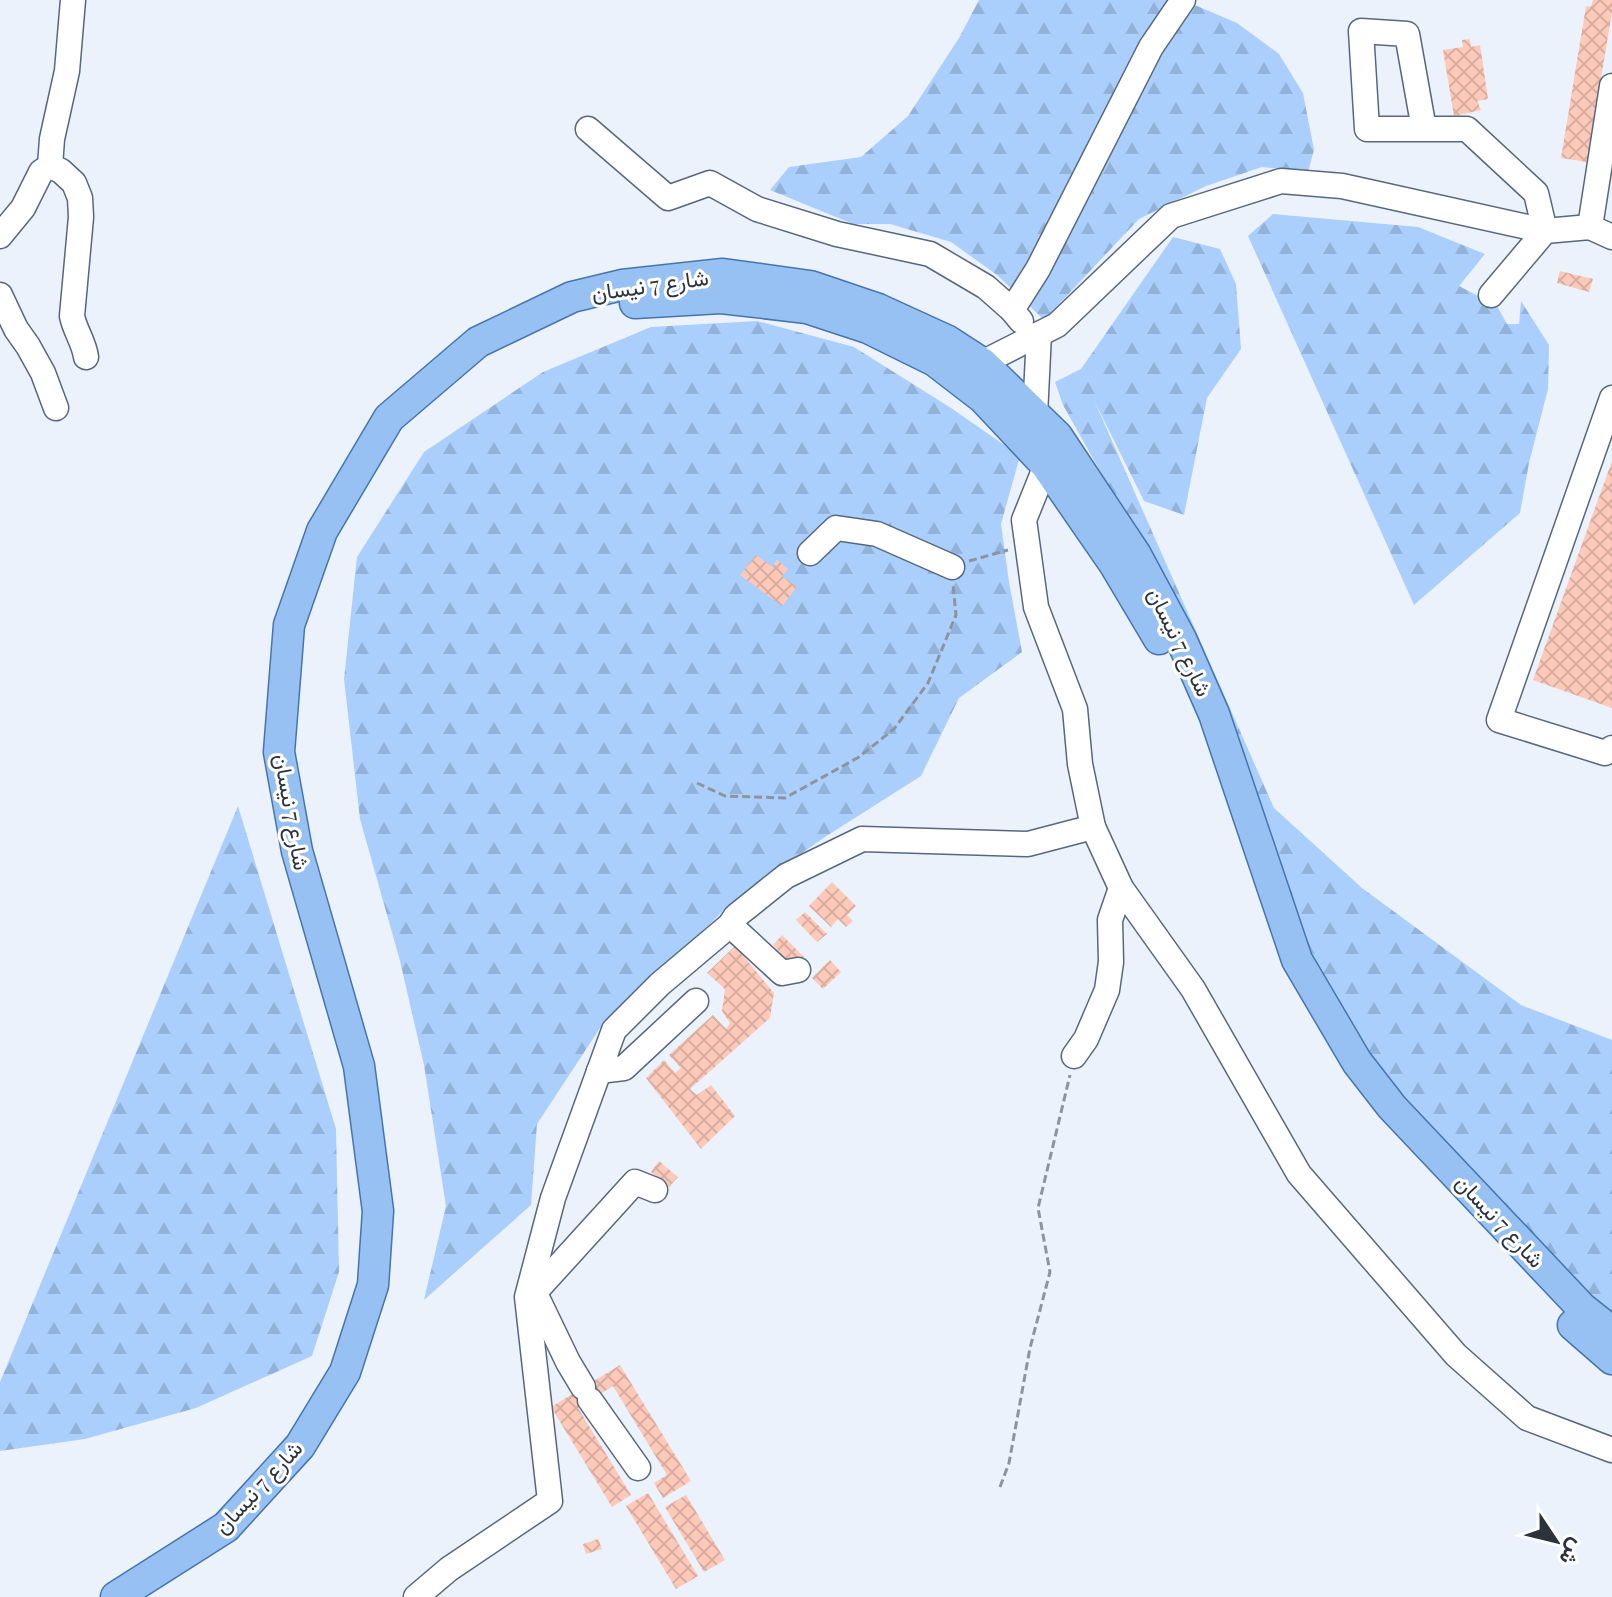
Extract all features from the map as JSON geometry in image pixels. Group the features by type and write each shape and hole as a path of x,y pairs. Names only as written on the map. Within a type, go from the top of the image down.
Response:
{"main road":[{"name":"شارع 7 نيسان","path":"116,1597 226,1527 300,1446 345,1372 373,1285 378,1211 359,1066 297,851 279,752 289,625 322,531 389,418 478,342 572,297 622,285 723,274 810,286 878,309 948,341 982,363 1057,436 1136,555 1181,639 1214,714 1297,960 1357,1062 1392,1107 1582,1308 1612,1332"},
{"name":"شارع 7 نيسان","path":"152,1597 238,1542 315,1457 362,1380 392,1286 397,1210 377,1062 315,847 298,751 307,629 338,539 403,430 488,357 579,315 626,303 721,298 807,308 868,328 935,361 983,398 1046,465 1115,565 1164,647 1197,721 1280,968 1342,1073 1378,1120 1569,1322 1612,1359"}],"street":[{"path":"50,166 52,139 67,71 73,0"},
{"path":"1012,310 1038,269 1151,47 1183,0"},
{"path":"982,363 1057,325 1171,216 1281,181 1342,186 1545,231 1601,232 1612,86"},
{"path":"588,129 668,198 710,183 757,209 837,234 930,254 986,287 1036,335 1035,415"},
{"path":"1424,129 1467,129 1536,193 1545,231"},
{"path":"0,236 23,208 41,172 50,166"},
{"path":"50,166 74,183 80,198 72,316 86,357"},
{"path":"1491,295 1545,231"},
{"path":"0,295 16,329 43,373 56,408"},
{"path":"1612,398 1499,720 1605,753 1612,748"},
{"path":"1057,436 1024,520 1027,545 1036,607 1075,709 1080,764 1093,827 1121,888 1193,989 1299,1174 1456,1355 1527,1418 1612,1450"},
{"path":"810,553 836,528 877,534 952,567"},
{"path":"416,1597 449,1569 550,1501 527,1297 553,1198 614,1030 660,984 786,876 862,839 1028,844 1093,827"},
{"path":"1074,1056 1086,1039 1107,990 1111,962 1110,920 1121,888"},
{"path":"730,925 782,973 798,970"},
{"path":"599,1071 624,1068 696,1001"},
{"path":"532,1287 635,1182 655,1190"},
{"path":"532,1287 568,1362 612,1434 638,1468"}],"path":[{"path":"697,783 725,796 785,798 859,757 894,729 928,683 956,615 952,567 1027,545"},
{"path":"1000,1487 1009,1463 1030,1348 1050,1272 1038,1208 1074,1056"}],"green space":[{"path":"979,0 1183,0 1237,23 1279,54 1303,93 1314,150 1308,172 1262,167 1206,186 1139,219 1044,320 997,275 951,242 890,224 853,224 770,190 789,167 861,157 908,116 959,38"},
{"path":"1273,214 1418,227 1485,254 1459,286 1497,306 1507,324 1519,324 1521,301 1549,345 1548,389 1520,513 1414,605 1248,236"},
{"path":"1173,237 1220,249 1236,284 1241,349 1207,398 1184,515 1144,501 1094,400 1274,808 1362,888 1521,1005 1612,1040 1612,1324 1358,1049 1258,840 1119,505 1063,405 1055,382 1081,369"},
{"path":"757,321 854,347 1020,456 1001,524 1022,652 959,698 921,776 825,837 732,902 666,968 604,1022 537,1124 531,1205 424,1300 446,1206 424,1065 400,961 360,819 344,679 357,557 424,452 543,372 651,327"},
{"path":"238,806 336,1129 339,1272 312,1356 196,1408 85,1439 0,1451 0,1382"}],"building":[{"path":"1593,0 1612,0 1612,12 1587,162 1561,158 1586,6 1591,7"},
{"path":"1470,39 1471,47 1480,45 1488,99 1477,101 1481,110 1454,116 1443,50 1463,47 1462,40"},
{"path":"1560,271 1593,279 1589,292 1557,283"},
{"path":"1612,461 1612,708 1533,680"},
{"path":"756,555 772,567 777,560 788,569 782,576 797,587 782,606 740,575"},
{"path":"832,882 856,906 847,915 853,921 846,927 838,919 831,927 809,906"},
{"path":"805,912 827,934 817,942 796,920"},
{"path":"782,935 804,957 794,967 773,945"},
{"path":"735,946 774,993 770,1018 690,1089 697,1095 711,1085 735,1116 701,1149 646,1078 664,1060 675,1073 681,1068 669,1055 713,1015 726,1029 730,1023 722,1011 725,989 707,973"},
{"path":"830,960 841,972 823,989 812,978"},
{"path":"659,1161 678,1177 669,1187 651,1172"},
{"path":"620,1365 691,1481 663,1498 654,1483 667,1475 613,1386 578,1408 631,1495 612,1507 551,1407"},
{"path":"648,1493 698,1576 676,1589 626,1506"},
{"path":"686,1495 725,1560 704,1572 665,1507"},
{"path":"598,1539 602,1549 586,1554 583,1544"}]}
